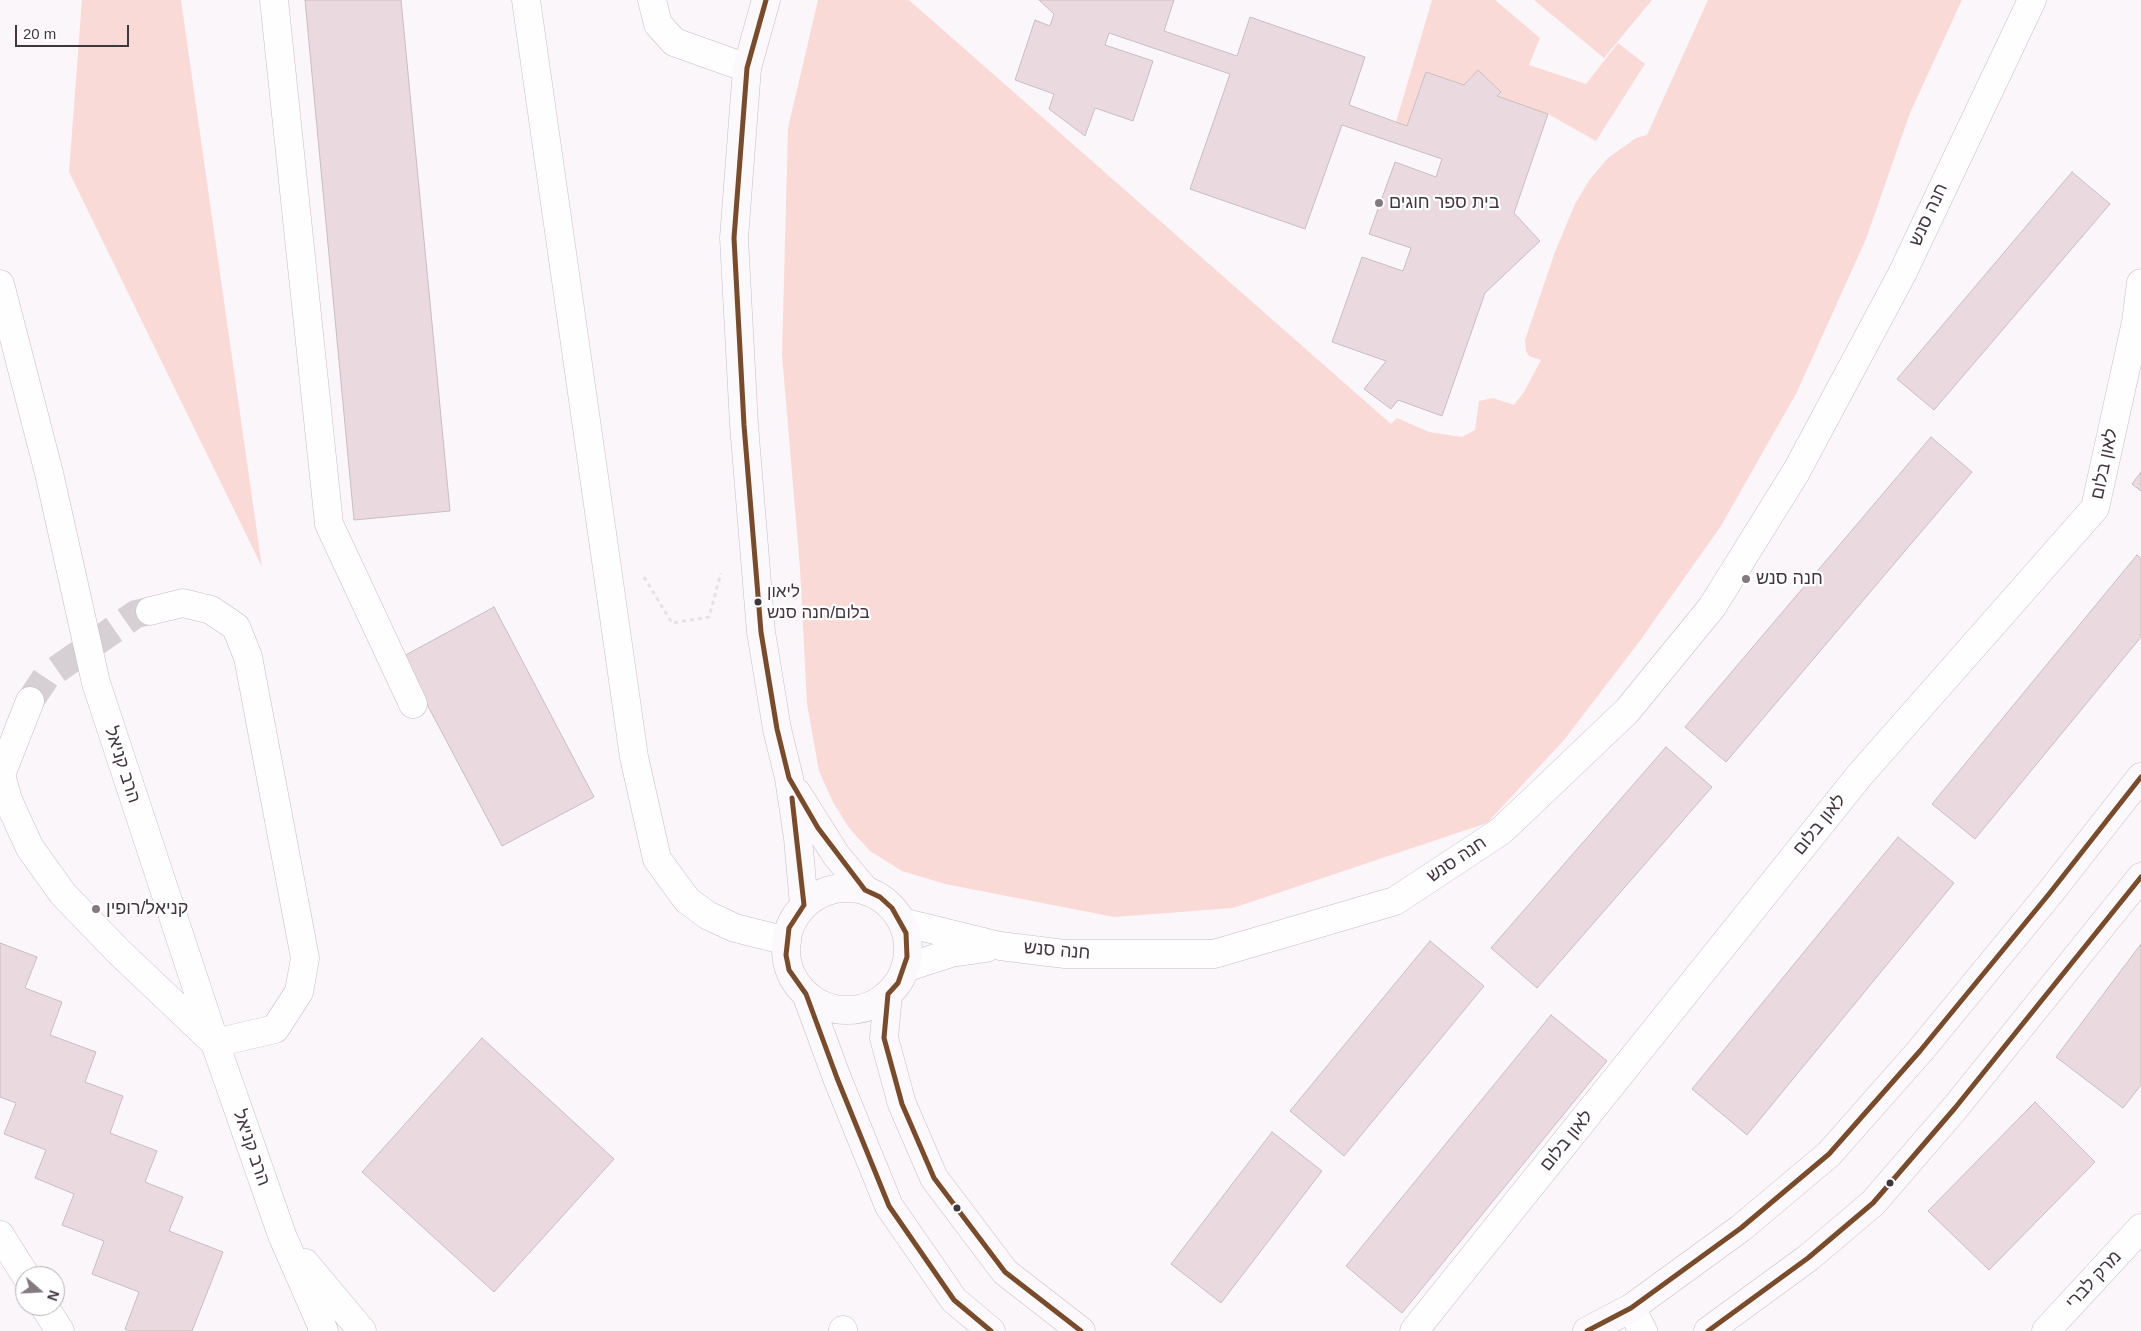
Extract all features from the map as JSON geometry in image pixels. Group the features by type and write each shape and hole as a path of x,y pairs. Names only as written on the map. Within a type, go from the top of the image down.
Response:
{"street":[{"path":"274,0 329,524 412,704"},
{"path":"526,0 634,757 657,859 687,900 707,915 735,928 787,941"},
{"path":"652,0 658,24 674,42 747,68"},
{"path":"766,0 747,68 734,238 744,425 761,632 776,729 789,778 798,838 804,905"},
{"name":"חנה סנש","path":"902,922 1000,946 1091,955 1214,954 1395,901 1501,830 1627,711 1712,607 1796,472 1902,274 2032,0"},
{"name":"לאון בלום","path":"1414,1331 1859,776 2095,508 2136,322 2141,283"},
{"name":"הרב קניאל","path":"0,284 49,473 96,683 215,1044 282,1235 324,1331"},
{"path":"30,702 1,775 4,800 30,848 64,894 118,951 215,1044 275,1029 299,992 305,958 248,657 236,627 211,610 183,603 150,610"},
{"path":"1587,1331 1637,1320 1828,1154 1920,1051 2049,894 2141,777"},
{"path":"789,778 818,828 865,890"},
{"path":"1708,1331 1808,1258 1873,1203 1955,1108 2141,877"},
{"path":"806,994 820,1004 838,1009 855,1009 872,1004 888,994 898,982 905,968 908,945 902,922 892,908 880,897 865,890 848,887 832,889 817,895 804,905 789,928 787,941 789,970 806,994 837,1078 889,1206 954,1300 991,1331"},
{"name":"חנה סנש","path":"905,968 951,953 1000,946"},
{"path":"888,994 884,1038 902,1104 934,1178 1005,1272 1081,1331"},
{"name":"מרק לברי","path":"2046,1331 2141,1228"},
{"path":"0,1235 20,1266"},
{"name":"הרב קניאל","path":"282,1235 362,1331"},
{"path":"50,1316 60,1331"}],"path":[{"path":"641,573 672,623 709,617 721,572"}],"shaded area":[{"path":"82,0 181,0 262,567 69,172"},
{"path":"818,0 909,0 1391,424 1397,418 1429,432 1462,437 1475,430 1479,401 1493,398 1514,405 1524,392 1541,360 1529,356 1526,351 1525,340 1555,252 1575,204 1590,179 1608,158 1636,138 1647,135 1708,0 1962,0 1910,113 1866,239 1797,392 1721,526 1639,642 1564,740 1487,823 1233,908 1114,917 945,884 902,871 870,851 849,828 833,802 819,771 807,704 800,568 782,355 788,128"},
{"path":"1432,0 1495,0 1540,38 1529,65 1586,84 1618,43 1645,64 1596,141 1548,114 1497,96 1501,92 1478,70 1464,85 1426,72 1407,126 1396,122"},
{"path":"1534,0 1652,0 1604,58"}],"building":[{"path":"305,0 401,0 450,511 354,520"},
{"path":"1039,0 1174,0 1164,31 1237,56 1250,17 1365,57 1349,105 1407,126 1426,72 1464,85 1478,70 1501,92 1497,96 1548,114 1514,213 1540,241 1485,293 1442,416 1398,400 1391,409 1364,389 1386,361 1332,342 1362,257 1403,271 1411,248 1369,234 1395,162 1436,177 1442,159 1342,125 1305,229 1190,189 1230,74 1109,33 1105,45 1153,61 1133,121 1095,108 1085,136 1049,109 1054,94 1015,80 1035,20 1050,26 1054,14"},
{"path":"2072,172 2110,204 1934,410 1897,379"},
{"path":"1931,437 1972,472 1726,762 1685,727"},
{"path":"2141,472 2141,491 2132,484"},
{"path":"2137,555 2141,559 2141,637 1975,839 1932,804"},
{"path":"494,607 594,797 502,846 402,657"},
{"path":"1666,747 1712,787 1537,988 1491,948"},
{"path":"1898,837 1954,883 1747,1135 1692,1089"},
{"path":"1430,941 1484,986 1344,1156 1290,1111"},
{"path":"0,943 37,957 25,988 62,1002 50,1035 96,1052 85,1082 123,1096 110,1133 157,1151 145,1182 183,1197 169,1231 223,1252 192,1331 130,1331 125,1329 139,1292 92,1274 104,1241 62,1225 74,1194 35,1178 46,1150 4,1134 16,1103 0,1097"},
{"path":"2141,944 2141,1085 2123,1108 2056,1057"},
{"path":"1551,1015 1607,1061 1402,1313 1346,1266"},
{"path":"482,1038 614,1159 494,1292 362,1172"},
{"path":"2035,1102 2095,1162 1989,1270 1928,1211"},
{"path":"1272,1132 1322,1171 1221,1303 1171,1264"}],"tunnel":[{"path":"30,701 46,677 136,614 150,611"}],"transit line":[{"path":"766,0 747,68 734,238 744,425 761,632 777,729 789,778 818,828 865,890 880,897 892,908 906,933 907,957 898,983 888,994 884,1038 902,1104 934,1178 1005,1272 1081,1331"},
{"path":"1587,1331 1631,1308 1741,1228 1829,1154 1920,1051 2049,894 2141,777"},
{"path":"792,798 804,905 789,928 786,955 789,970 806,994 837,1078 889,1206 954,1300 991,1331"},
{"path":"1708,1331 1808,1258 1873,1203 1955,1108 2141,877"}],"place":[{"name":"בית ספר חוגים","path":"1379,203"},
{"name":"חנה סנש","path":"1746,579"},
{"name":"ליאון בלום/חנה סנש","path":"758,602"},
{"name":"קניאל/רופין","path":"96,909"}]}
